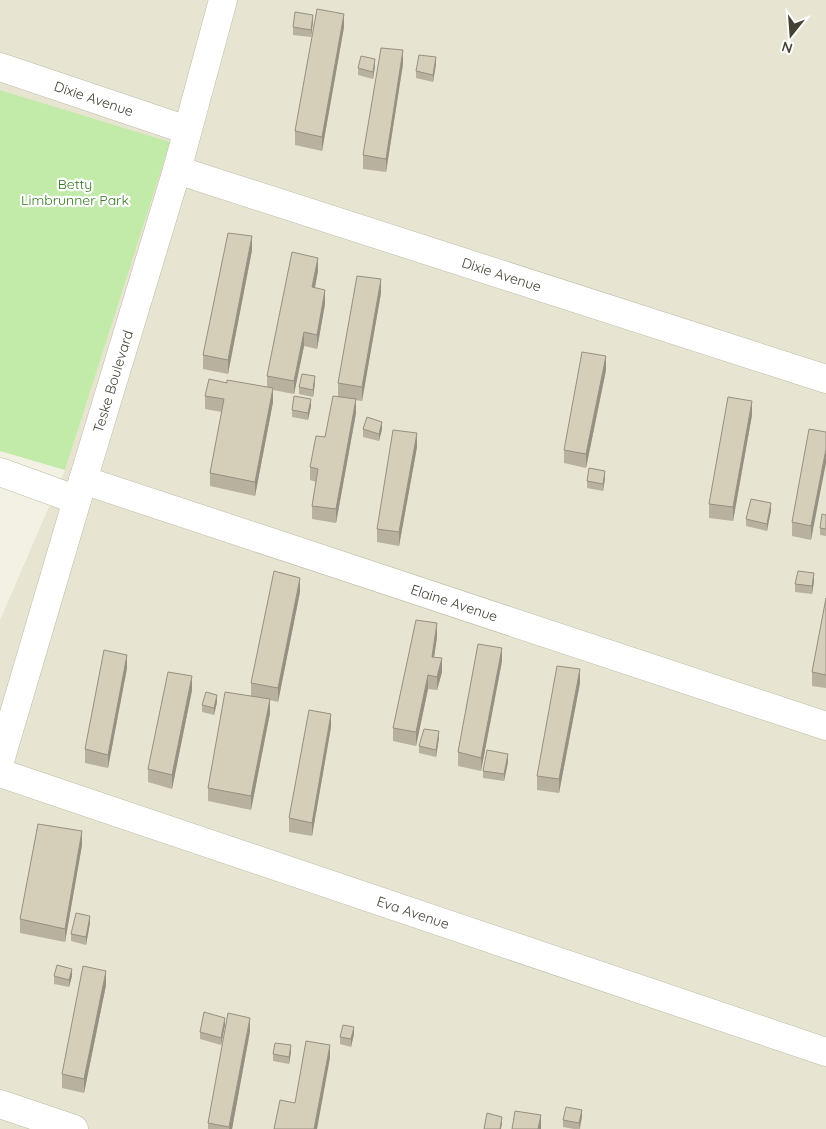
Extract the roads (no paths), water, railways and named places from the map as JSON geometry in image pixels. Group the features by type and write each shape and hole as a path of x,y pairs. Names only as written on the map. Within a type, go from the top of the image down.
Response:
{"street":[{"name":"Teske Boulevard","path":"0,761 10,690 80,490 177,170 223,0"},
{"name":"Dixie Avenue","path":"0,67 187,130"},
{"name":"Dixie Avenue","path":"177,170 826,379"},
{"name":"Elaine Avenue","path":"0,472 80,490 826,726"},
{"name":"Eva Avenue","path":"0,772 826,1052"},
{"path":"0,1104 74,1129"}],"park label":[{"name":"Betty Limbrunner Park","path":"75,192"}]}
